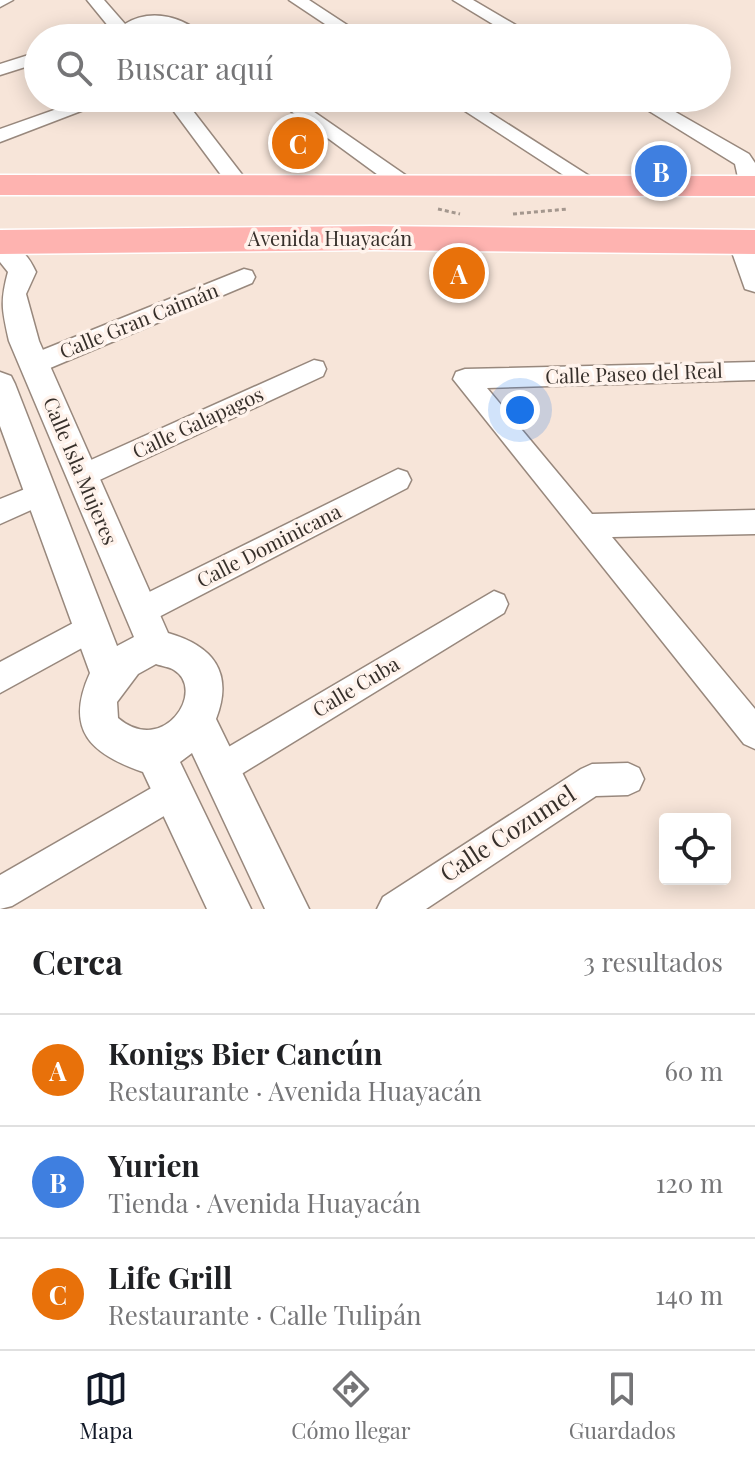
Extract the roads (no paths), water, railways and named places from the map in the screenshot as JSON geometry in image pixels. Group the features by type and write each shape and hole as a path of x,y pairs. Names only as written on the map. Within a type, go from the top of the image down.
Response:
{"main road":[{"path":"0,185 752,186"},
{"path":"665,186 645,203 645,210 665,229 689,241"},
{"name":"Avenida Huayacán","path":"0,242 374,238 748,241"},
{"path":"8,279 82,242"}],"street":[{"path":"95,0 116,24"},
{"path":"144,0 145,20"},
{"path":"297,0 336,24"},
{"path":"461,0 504,24"},
{"path":"140,24 145,20 163,18 173,24"},
{"path":"0,70 24,62"},
{"path":"0,136 67,112"},
{"path":"184,112 240,186"},
{"path":"302,112 407,186"},
{"path":"476,112 595,186"},
{"path":"661,112 742,159 749,169 752,186"},
{"path":"748,241 755,282"},
{"name":"Calle Gran Caimán","path":"34,364 244,277"},
{"name":"Calle Isla Mujeres","path":"8,279 15,316 34,364 156,647"},
{"name":"Calle Galapagos","path":"82,476 314,369"},
{"name":"Calle Paseo del Real","path":"585,526 465,379 755,371"},
{"name":"Calle Isla Mujeres","path":"0,384 109,674"},
{"name":"Calle Dominicana","path":"141,611 398,480"},
{"path":"0,512 40,494"},
{"path":"585,526 755,522"},
{"path":"585,526 753,728"},
{"name":"Calle Cuba","path":"219,770 494,604"},
{"path":"0,678 92,627"},
{"path":"156,647 185,654 203,676 204,706 197,721 179,741 154,751 128,749 108,734 99,711 99,698 109,674 130,655 156,647"},
{"path":"197,721 287,909"},
{"path":"154,751 229,909"},
{"name":"Calle Cozumel","path":"395,909 592,780 628,779"},
{"path":"0,894 174,791"}],"place":[{"name":"Life Grill","path":"298,143"},
{"name":"Yurien","path":"661,171"},
{"name":"Konigs Bier Cancún","path":"459,273"}]}
